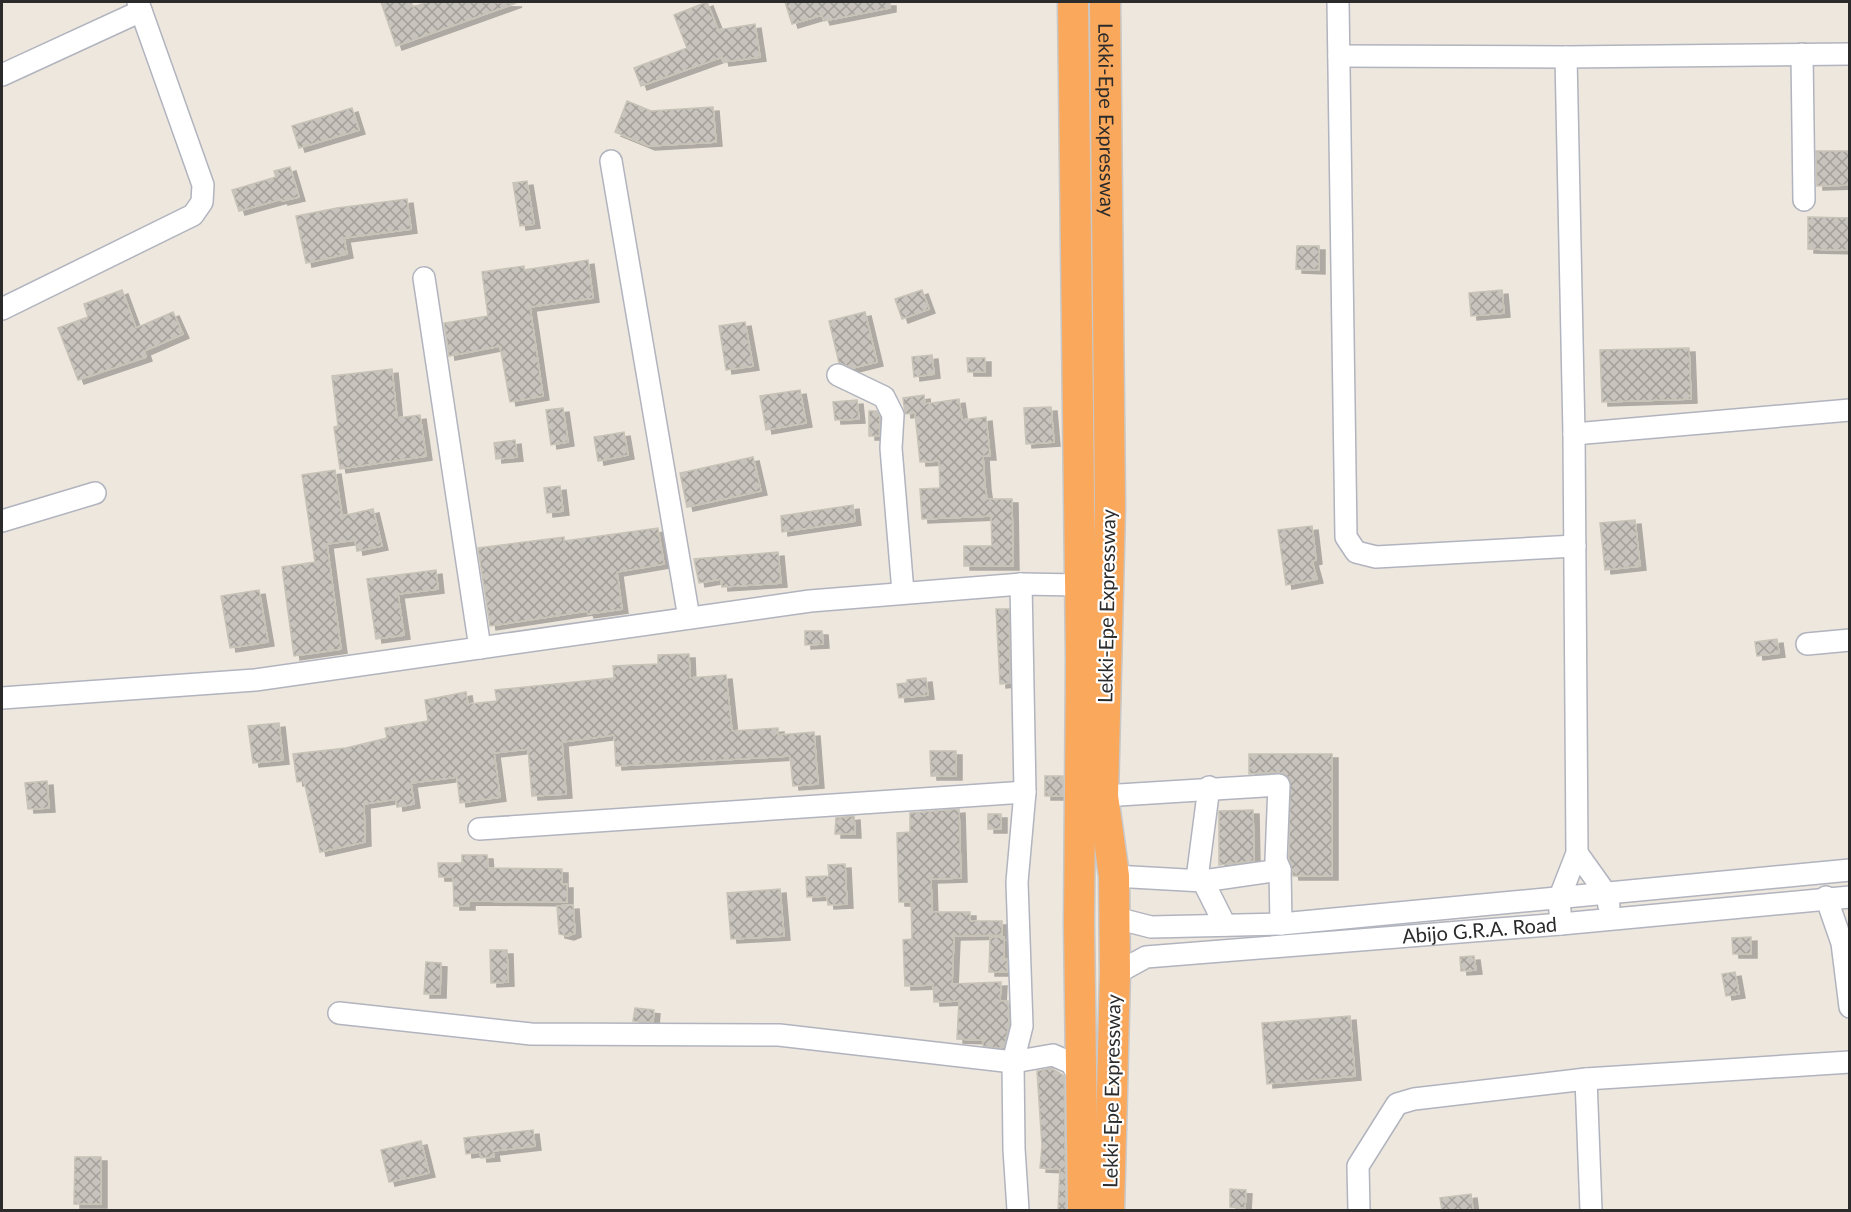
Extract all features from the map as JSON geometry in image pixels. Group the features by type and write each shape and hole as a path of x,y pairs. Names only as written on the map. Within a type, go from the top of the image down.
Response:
{"highway":[{"name":"Lekki-Epe Expressway","path":"1073,2 1083,1210"},
{"name":"Lekki-Epe Expressway","path":"1105,2 1110,507 1103,796 1114,876 1112,917 1115,974 1109,1210"},
{"path":"1075,148 1105,148"}],"street":[{"path":"1338,2 1346,537 1356,552 1376,557 1575,546"},
{"path":"2,75 140,6 203,185 202,202 194,216 2,309"},
{"path":"1802,54 1804,200"},
{"path":"1339,56 1566,57 1850,54"},
{"path":"1561,924 1559,899 1577,854 1574,434 1566,57"},
{"path":"611,161 689,618"},
{"path":"424,278 480,648"},
{"path":"838,375 884,397 893,415 891,448 903,592"},
{"path":"1574,434 1850,410"},
{"path":"2,521 95,493"},
{"path":"2,699 255,680 810,601 1021,584 1079,585"},
{"path":"1018,1210 1014,1149 1013,1062 1022,1026 1017,882 1025,792 1021,584"},
{"path":"1807,644 1850,640"},
{"path":"1103,796 1209,787 1278,785 1281,924"},
{"path":"1209,787 1201,876 1225,925"},
{"path":"479,829 1025,792"},
{"path":"1577,854 1607,895 1610,920"},
{"path":"1114,876 1201,876 1278,865"},
{"name":"Abijo G.R.A. Road","path":"1112,917 1151,927 1281,924 1607,895 1850,870"},
{"path":"1826,897 1846,937 1850,1007"},
{"name":"Abijo G.R.A. Road","path":"1115,974 1146,957 1610,920 1826,897 1850,897"},
{"path":"339,1013 531,1034 779,1035 1013,1062 1053,1055 1071,1063 1082,1082"},
{"path":"1359,1210 1358,1166 1397,1104 1414,1099 1586,1079 1850,1062"},
{"path":"1586,1079 1591,1210"}],"building":[{"path":"381,2 411,2 413,7 428,2 516,3 396,46"},
{"path":"707,2 718,30 755,24 760,57 723,62 722,57 641,86 634,68 687,48 674,15"},
{"path":"785,2 890,2 890,8 824,21 822,15 792,24"},
{"path":"627,101 651,111 713,107 716,142 649,146 615,132"},
{"path":"352,108 359,130 299,148 292,126"},
{"path":"1816,151 1850,151 1850,185 1817,186"},
{"path":"290,167 299,197 282,201 282,199 239,211 232,190 276,177 274,171"},
{"path":"527,181 534,224 520,226 513,183"},
{"path":"407,199 411,229 344,238 347,254 306,263 296,216"},
{"path":"1808,217 1850,218 1850,250 1808,249"},
{"path":"1297,246 1319,246 1319,270 1296,269"},
{"path":"588,260 593,298 530,307 543,396 510,402 500,346 449,356 444,323 488,316 482,272 524,266 524,270"},
{"path":"122,290 136,328 173,312 183,334 144,351 146,357 78,380 58,328 88,317 84,304"},
{"path":"922,290 929,309 902,319 895,299"},
{"path":"1502,290 1504,313 1471,316 1469,293"},
{"path":"865,312 877,362 853,368 839,363 829,321"},
{"path":"745,322 753,366 726,370 719,326"},
{"path":"1689,348 1691,399 1602,402 1600,350"},
{"path":"932,355 934,374 914,377 912,357"},
{"path":"967,358 985,358 985,372 968,372"},
{"path":"392,369 397,418 420,415 426,456 340,469 334,427 338,426 332,376"},
{"path":"800,390 806,423 766,430 760,396"},
{"path":"924,395 925,404 959,399 962,420 986,417 990,456 983,456 987,499 1012,499 1013,566 964,566 964,546 992,546 991,516 922,519 920,489 940,488 939,461 920,462 915,413 905,414 903,398"},
{"path":"857,400 859,419 835,420 833,402"},
{"path":"1051,407 1054,442 1026,444 1024,408"},
{"path":"563,408 568,442 551,445 546,410"},
{"path":"869,411 877,411 880,418 879,436 869,436"},
{"path":"624,432 628,455 598,461 594,437"},
{"path":"515,440 517,457 496,459 494,443"},
{"path":"753,457 761,491 687,507 680,473"},
{"path":"335,470 342,516 373,509 382,546 357,551 355,540 327,544 341,649 294,656 282,567 315,562 302,475"},
{"path":"560,486 563,511 547,513 544,488"},
{"path":"853,505 855,521 782,532 781,516"},
{"path":"1635,520 1640,566 1605,570 1600,523"},
{"path":"1312,526 1316,560 1312,561 1317,579 1286,585 1278,530"},
{"path":"658,528 664,564 617,572 622,609 588,614 587,611 490,626 478,548 564,537 564,541"},
{"path":"778,552 781,583 722,587 721,579 699,583 694,559"},
{"path":"436,570 438,589 398,594 404,635 376,639 367,579"},
{"path":"259,590 268,642 230,648 221,596"},
{"path":"996,609 1009,609 1010,683 1000,684"},
{"path":"805,631 822,631 823,644 805,645"},
{"path":"1777,639 1779,653 1757,656 1755,642"},
{"path":"689,654 690,678 726,675 732,731 778,728 778,735 814,732 818,784 793,786 790,756 616,766 614,735 562,742 566,794 532,796 528,749 494,753 500,797 460,803 457,777 411,783 414,804 397,807 396,799 364,804 365,842 320,852 304,781 297,782 293,754 346,748 387,738 385,728 428,721 425,700 466,692 468,704 497,701 495,690 614,678 613,666 658,664 658,655"},
{"path":"926,678 928,695 899,698 897,684 907,683 907,680"},
{"path":"279,723 283,760 253,763 248,726"},
{"path":"930,751 956,751 956,776 931,776"},
{"path":"1249,754 1332,754 1332,876 1293,876 1289,858 1290,779 1279,772 1249,774"},
{"path":"1045,776 1063,776 1063,796 1045,796"},
{"path":"47,781 49,808 28,809 25,783"},
{"path":"959,809 961,878 931,879 932,912 970,912 970,921 1002,921 1002,935 954,936 952,984 1001,982 1000,1001 1008,1001 1009,1025 1004,1047 999,1048 983,1046 983,1040 957,1039 959,1001 934,1002 933,985 905,986 903,940 912,939 911,902 899,902 897,833 910,832 910,813"},
{"path":"1253,810 1254,861 1219,865 1219,811"},
{"path":"988,814 1001,814 1001,829 988,829"},
{"path":"854,816 855,834 835,834 836,818"},
{"path":"462,855 487,855 488,868 562,869 562,884 567,884 567,902 469,901 469,906 454,906 453,877 439,877 438,863 462,863"},
{"path":"845,864 847,904 828,905 827,896 807,897 806,877 829,876 828,865"},
{"path":"780,889 784,936 731,939 727,893"},
{"path":"573,905 575,933 568,936 559,934 557,906"},
{"path":"990,937 1004,937 1004,959 1007,959 1007,972 989,972"},
{"path":"1751,937 1751,954 1733,954 1732,938"},
{"path":"490,950 507,950 508,982 491,983"},
{"path":"1474,956 1476,970 1461,971 1460,957"},
{"path":"426,962 441,963 440,994 424,994"},
{"path":"1735,972 1739,994 1726,996 1722,974"},
{"path":"635,1008 654,1010 653,1022 633,1021"},
{"path":"1350,1016 1355,1076 1267,1084 1262,1023"},
{"path":"1051,1068 1064,1076 1066,1210 1058,1210 1060,1169 1040,1168 1042,1146 1037,1071"},
{"path":"533,1130 535,1146 493,1151 494,1157 481,1158 480,1152 466,1154 464,1138"},
{"path":"421,1141 429,1173 389,1182 381,1150"},
{"path":"75,1157 101,1157 101,1204 74,1204"},
{"path":"1230,1189 1246,1190 1245,1208 1230,1207"},
{"path":"1471,1194 1473,1210 1442,1210 1440,1198"}]}
